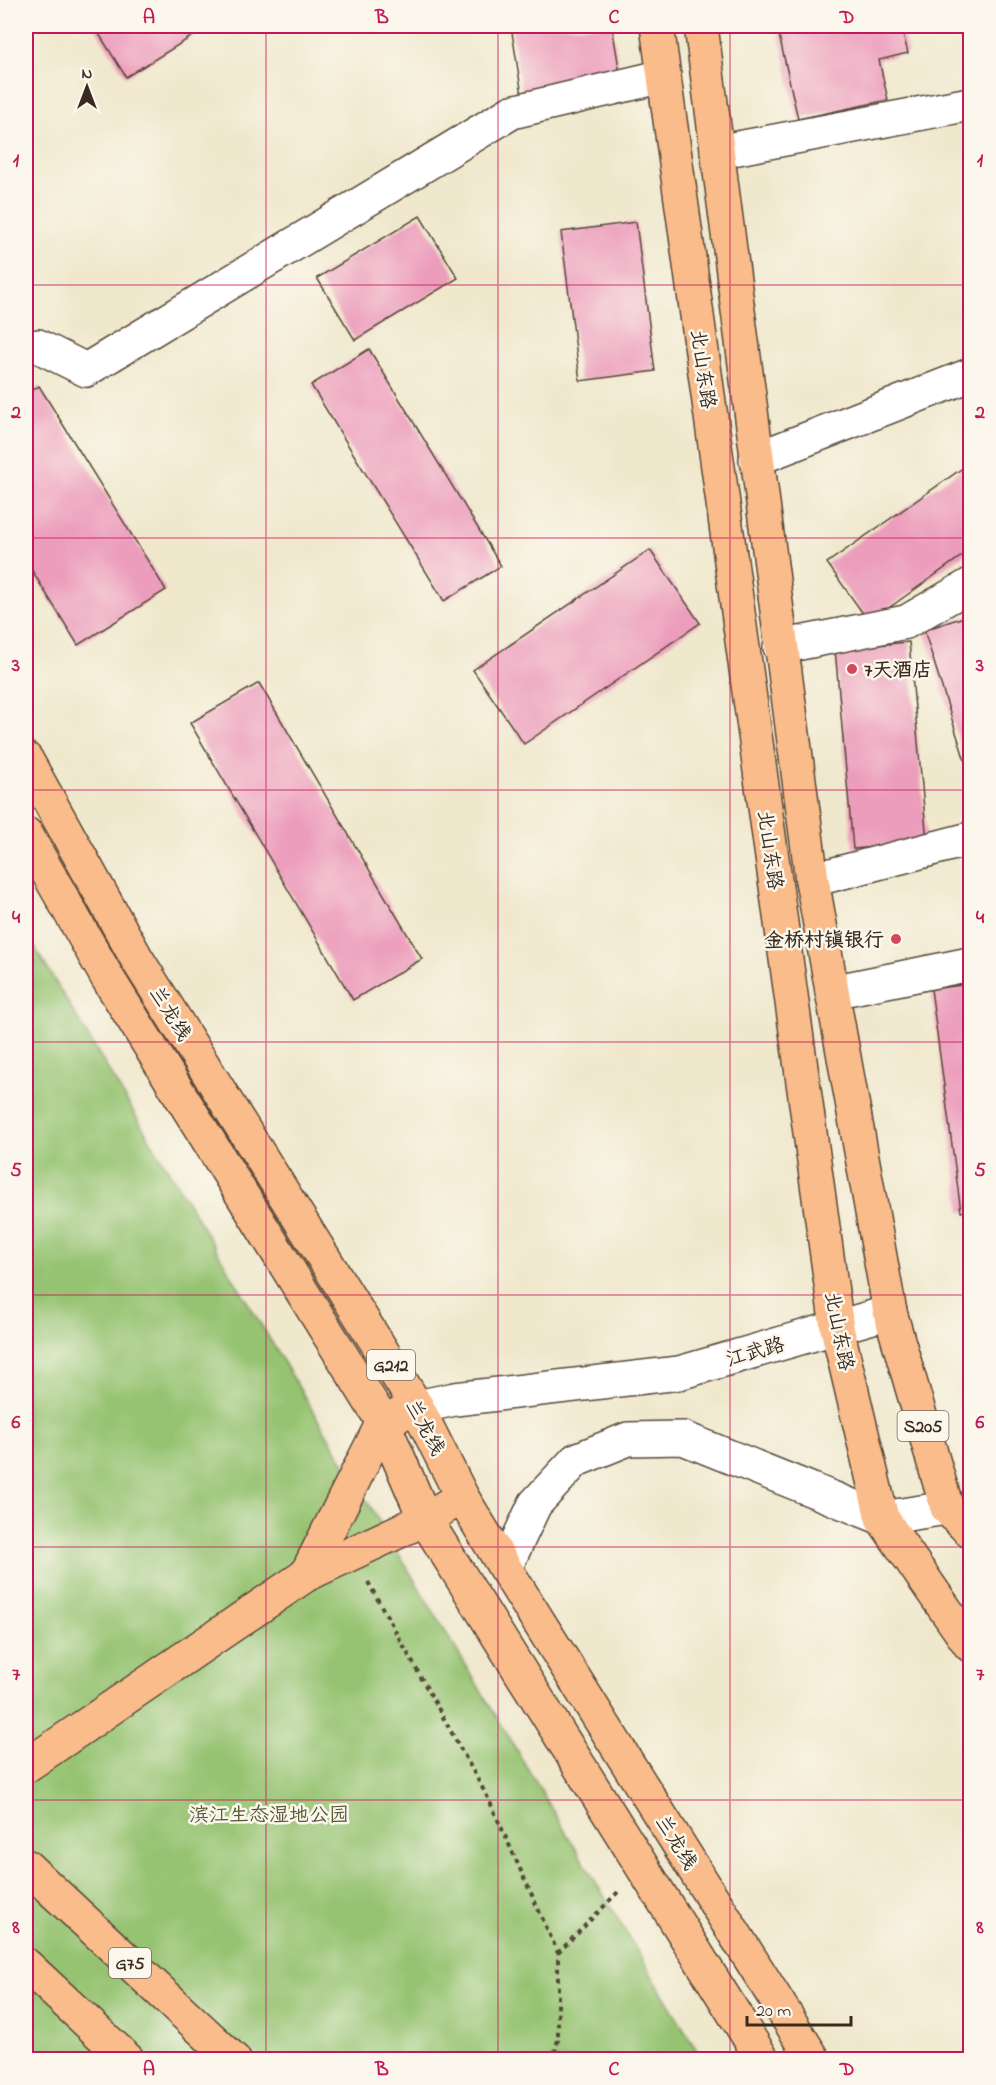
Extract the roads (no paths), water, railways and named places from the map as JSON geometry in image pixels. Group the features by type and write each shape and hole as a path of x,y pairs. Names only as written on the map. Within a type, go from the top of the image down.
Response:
{"main road":[{"name":"北山东路","path":"657,26 837,1328 882,1518 970,1645"},
{"name":"北山东路","path":"701,26 812,880 890,1312"},
{"name":"兰龙线","path":"26,759 137,959 417,1407 462,1497 505,1568 814,2060"},
{"name":"兰龙线","path":"26,834 107,977 383,1422 425,1519 763,2060"},
{"name":"S205","path":"890,1312 947,1508 970,1532"},
{"path":"306,1575 383,1422 417,1407"},
{"path":"26,1766 306,1575 425,1519 462,1497"},
{"name":"G75","path":"26,1866 234,2060"},
{"path":"26,1965 128,2060"}],"street":[{"path":"30,343 86,370 512,112 664,76"},
{"path":"717,152 970,104"},
{"path":"756,459 970,375"},
{"path":"780,647 906,622 970,585"},
{"path":"812,880 970,839"},
{"path":"832,992 970,964"},
{"name":"江武路","path":"417,1407 455,1399 679,1373 890,1312"},
{"path":"505,1568 535,1504 576,1460 628,1440 683,1438 882,1518 947,1508"}],"place":[{"name":"7天酒店","path":"852,669"},
{"name":"金桥村镇银行","path":"896,939"}],"park label":[{"name":"滨江生态湿地公园","path":"269,1814"}]}
